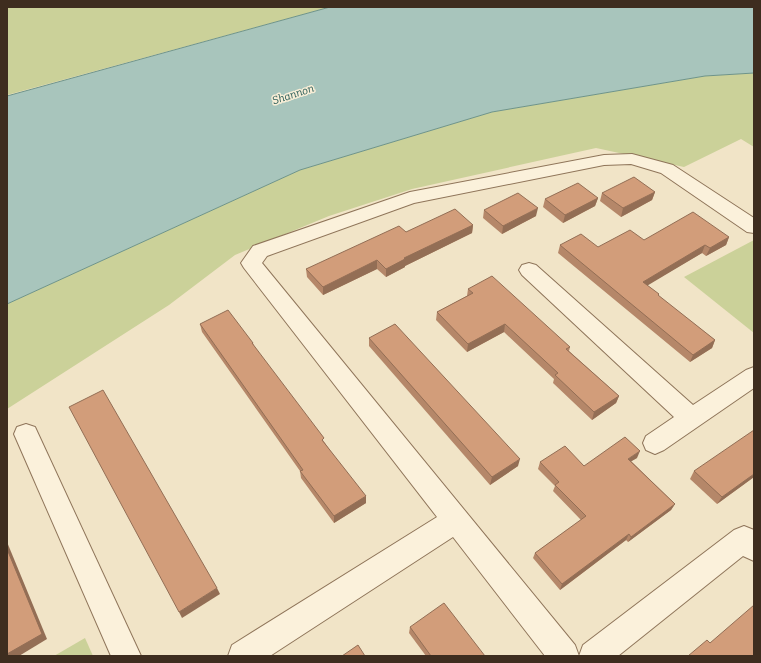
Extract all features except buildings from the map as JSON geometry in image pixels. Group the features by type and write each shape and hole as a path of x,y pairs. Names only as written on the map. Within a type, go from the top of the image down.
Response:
{"street":[{"path":"564,656 251,263 260,251 410,198 604,160 632,159 667,169 754,227"},
{"path":"529,270 691,418"},
{"path":"655,443 754,376"},
{"path":"26,434 126,656"},
{"path":"244,656 456,520"},
{"path":"594,656 744,539 754,548"}],"green space":[{"path":"7,7 330,7 7,95"},
{"path":"754,73 754,147 741,139 684,167 596,148 412,189 329,216 235,255 169,305 7,409 7,304 300,170 492,112 705,76"},
{"path":"754,240 754,333 684,277"},
{"path":"85,638 93,656 54,656"}],"water":[{"name":"Shannon","path":"330,7 754,7 754,73 705,76 492,112 300,170 7,304 7,96"}]}
